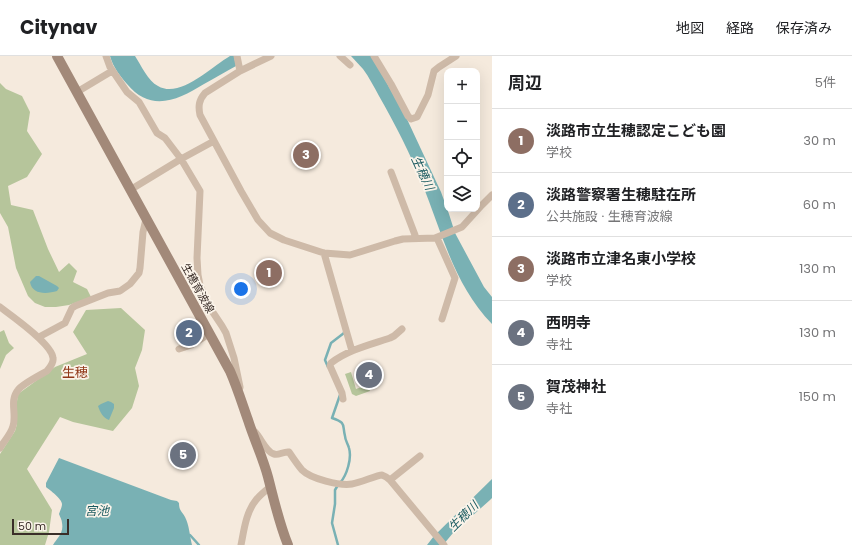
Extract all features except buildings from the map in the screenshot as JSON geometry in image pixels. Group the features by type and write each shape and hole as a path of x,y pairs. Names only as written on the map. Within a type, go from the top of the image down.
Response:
{"main road":[{"name":"生穂育波線","path":"57,56 230,371 268,478 279,520 288,545"}],"street":[{"path":"106,56 112,70 127,92 140,104 157,133 165,138 181,159 200,192 197,258 198,275 206,300 228,338 234,358 243,399 243,406"},
{"path":"237,56 239,69"},
{"path":"271,56 239,69 205,93 199,103 200,115 241,191 258,220 270,233 284,240 324,252 350,255 403,239 439,237 455,231 467,224 492,195"},
{"path":"340,56 350,65"},
{"path":"374,56 411,119 417,117 428,95 434,71 456,56"},
{"path":"78,92 112,70"},
{"path":"130,190 214,141"},
{"path":"391,172 416,235 416,239"},
{"path":"39,337 65,323 74,306 108,293 120,291 130,284 140,272 142,232 146,219"},
{"path":"439,237 456,278 442,319"},
{"path":"324,252 352,351"},
{"path":"0,307 39,337 53,357 53,362 47,371 17,390 13,404 14,426 0,448"},
{"path":"343,399 330,364 338,357 390,338 399,333 402,329"},
{"path":"178,349 191,345 209,334"},
{"path":"251,428 258,434 262,442 272,454 276,455 286,451 289,452 302,470 319,479 336,484 352,484 382,475 384,476 390,480 444,545"},
{"path":"390,480 420,456"},
{"path":"241,545 245,524 253,505 270,487"}],"green space":[{"path":"0,83 6,89 22,96 30,112 27,131 42,154 27,177 8,186 11,205 33,210 48,249 59,272 69,263 77,271 73,282 87,289 91,297 69,305 45,307 35,303 28,296 16,268 8,227 0,213"},
{"path":"121,308 145,330 142,350 135,368 139,386 132,408 113,431 73,422 60,417 27,469 52,510 49,532 45,545 0,545 0,454 15,431 17,424 16,408 18,394 55,367 87,354 73,332 86,310"},
{"path":"4,330 9,343 14,348 6,355 0,369 0,332"},
{"path":"351,372 356,389 367,385 370,391 356,396 352,394 345,374"}],"water":[{"path":"110,56 135,56 154,84 167,89 176,88 195,80 230,56 234,56 236,66 175,99 155,101 136,93 127,84 117,71"},
{"name":"生穂川","path":"351,56 371,56 406,117 441,192 444,200 444,212 448,212 455,233 484,287 492,297 492,324 479,309 458,275 450,258 422,183 402,139 363,69"},
{"path":"36,276 39,276 59,288 57,291 49,293 37,291 31,286 30,282"},
{"path":"108,401 114,404 109,420 105,418 98,406"},
{"name":"宮池","path":"59,458 177,501 188,523 192,545 53,545 62,530 62,522 59,514 62,504 58,497 46,487 46,483"},
{"name":"生穂川","path":"492,479 492,498 453,533 443,545 427,545 434,536"}],"waterway":[{"path":"328,367 325,360 331,343 344,332"},
{"path":"340,395 332,418 342,423 345,439 350,452 347,471 340,483"},
{"path":"338,485 335,490 335,504 332,523 338,545"},
{"path":"190,535 199,545"}],"place":[{"name":"淡路市立津名東小学校","path":"306,155"},
{"name":"淡路市立生穂認定こども園","path":"269,273"},
{"name":"淡路警察署生穂駐在所","path":"189,333"},
{"name":"西明寺","path":"369,375"},
{"name":"賀茂神社","path":"183,455"}],"district":[{"name":"生穂","path":"75,372"}]}
